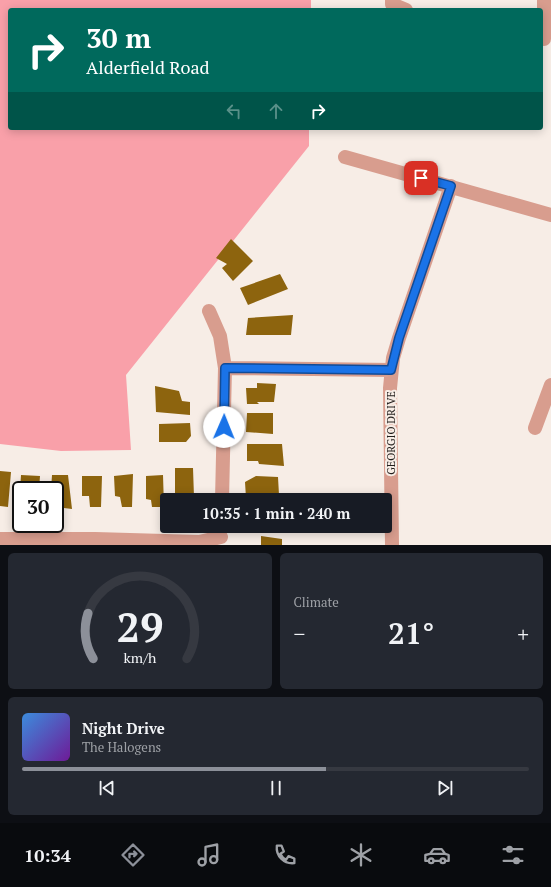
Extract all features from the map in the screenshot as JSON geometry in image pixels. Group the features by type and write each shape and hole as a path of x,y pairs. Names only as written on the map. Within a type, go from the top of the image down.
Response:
{"street":[{"path":"392,0 392,4 401,8"},
{"path":"544,0 545,39"},
{"path":"345,157 551,214"},
{"name":"GEORGIO DRIVE","path":"392,545 391,370 399,338 451,186"},
{"path":"209,311 220,336 225,368 222,493"},
{"path":"225,368 391,370"},
{"path":"535,428 551,385"},
{"path":"0,539 95,539 199,542 222,536"}],"shaded area":[{"path":"0,0 311,0 311,8 8,8 8,130 309,130 309,146 126,375 131,450 61,451 0,444"}],"building":[{"path":"231,239 253,261 233,281 222,268 227,264 216,258"},
{"path":"280,274 288,289 248,305 240,288"},
{"path":"293,315 291,335 246,335 248,318"},
{"path":"257,383 276,384 274,402 257,402 259,404 247,404 246,388 257,388"},
{"path":"155,386 179,391 182,401 190,402 190,415 156,412"},
{"path":"247,413 273,413 273,434 246,432"},
{"path":"190,423 191,436 186,442 159,442 159,424"},
{"path":"247,444 282,444 284,466 259,464 258,461 247,461"},
{"path":"175,468 193,468 194,493 175,493"},
{"path":"0,471 11,472 8,507 0,506"},
{"path":"133,474 132,507 122,507 120,497 115,496 114,476"},
{"path":"21,475 40,476 40,481 21,481"},
{"path":"52,475 68,475 72,509 64,508 64,481 52,481"},
{"path":"163,475 164,493 160,493 160,507 152,507 151,500 146,499 146,476"},
{"path":"82,476 102,476 101,507 90,507 89,496 82,496"},
{"path":"256,476 278,477 279,493 246,493 245,482"},
{"path":"261,536 282,539 282,545 261,545"}],"route":[{"path":"224,427 225,368 391,370 399,338 451,186 421,178"}]}
